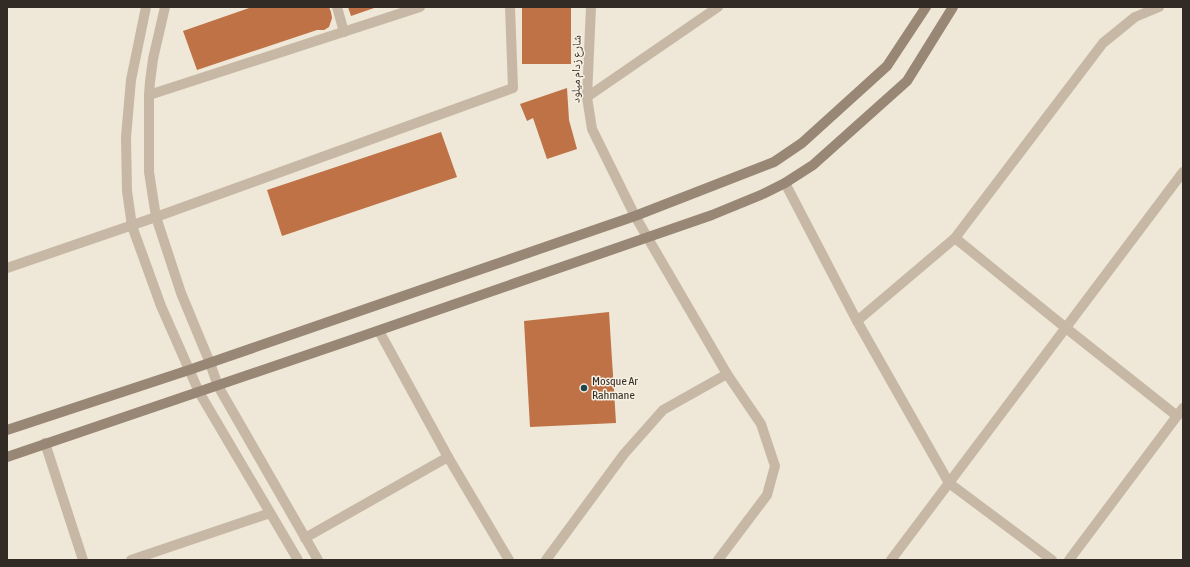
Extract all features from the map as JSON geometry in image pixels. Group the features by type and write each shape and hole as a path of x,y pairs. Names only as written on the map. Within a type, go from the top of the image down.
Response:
{"main road":[{"path":"7,430 189,370 635,216 774,162 802,143 887,66 926,7"},
{"path":"7,457 379,331 712,215 785,184 813,164 907,81 953,7"}],"street":[{"path":"146,7 131,80 126,137 127,191 132,226 161,306 199,392 298,560"},
{"path":"165,7 153,59 149,95 148,172 156,218 181,293 210,362 218,386 318,560"},
{"path":"337,7 344,32"},
{"path":"149,95 420,7"},
{"path":"7,268 156,218 513,88 510,7"},
{"name":"شارع زدام ميلود","path":"591,7 587,97 592,129 635,216 726,374 761,424 775,466 767,495 718,560"},
{"path":"587,97 718,7"},
{"path":"856,321 955,238 1104,43 1135,17 1158,7"},
{"path":"891,560 1183,172"},
{"path":"785,184 856,321 949,483 1052,560"},
{"path":"955,238 1066,328 1180,412 1070,560"},
{"path":"379,331 448,457 509,560"},
{"path":"546,560 624,454 663,410 726,374"},
{"path":"45,443 83,560"},
{"path":"305,538 448,457"},
{"path":"131,560 270,513"}],"building":[{"path":"252,7 329,7 332,18 329,27 324,30 317,30 197,70 183,31"},
{"path":"348,7 377,7 351,16"},
{"path":"522,7 571,7 571,64 522,64"},
{"path":"567,88 569,120 577,149 547,159 533,118 527,121 520,104"},
{"path":"441,132 457,177 282,236 267,190"},
{"path":"609,312 616,423 530,427 524,321"}],"place":[{"name":"Mosque Ar Rahmane","path":"584,388"}]}
